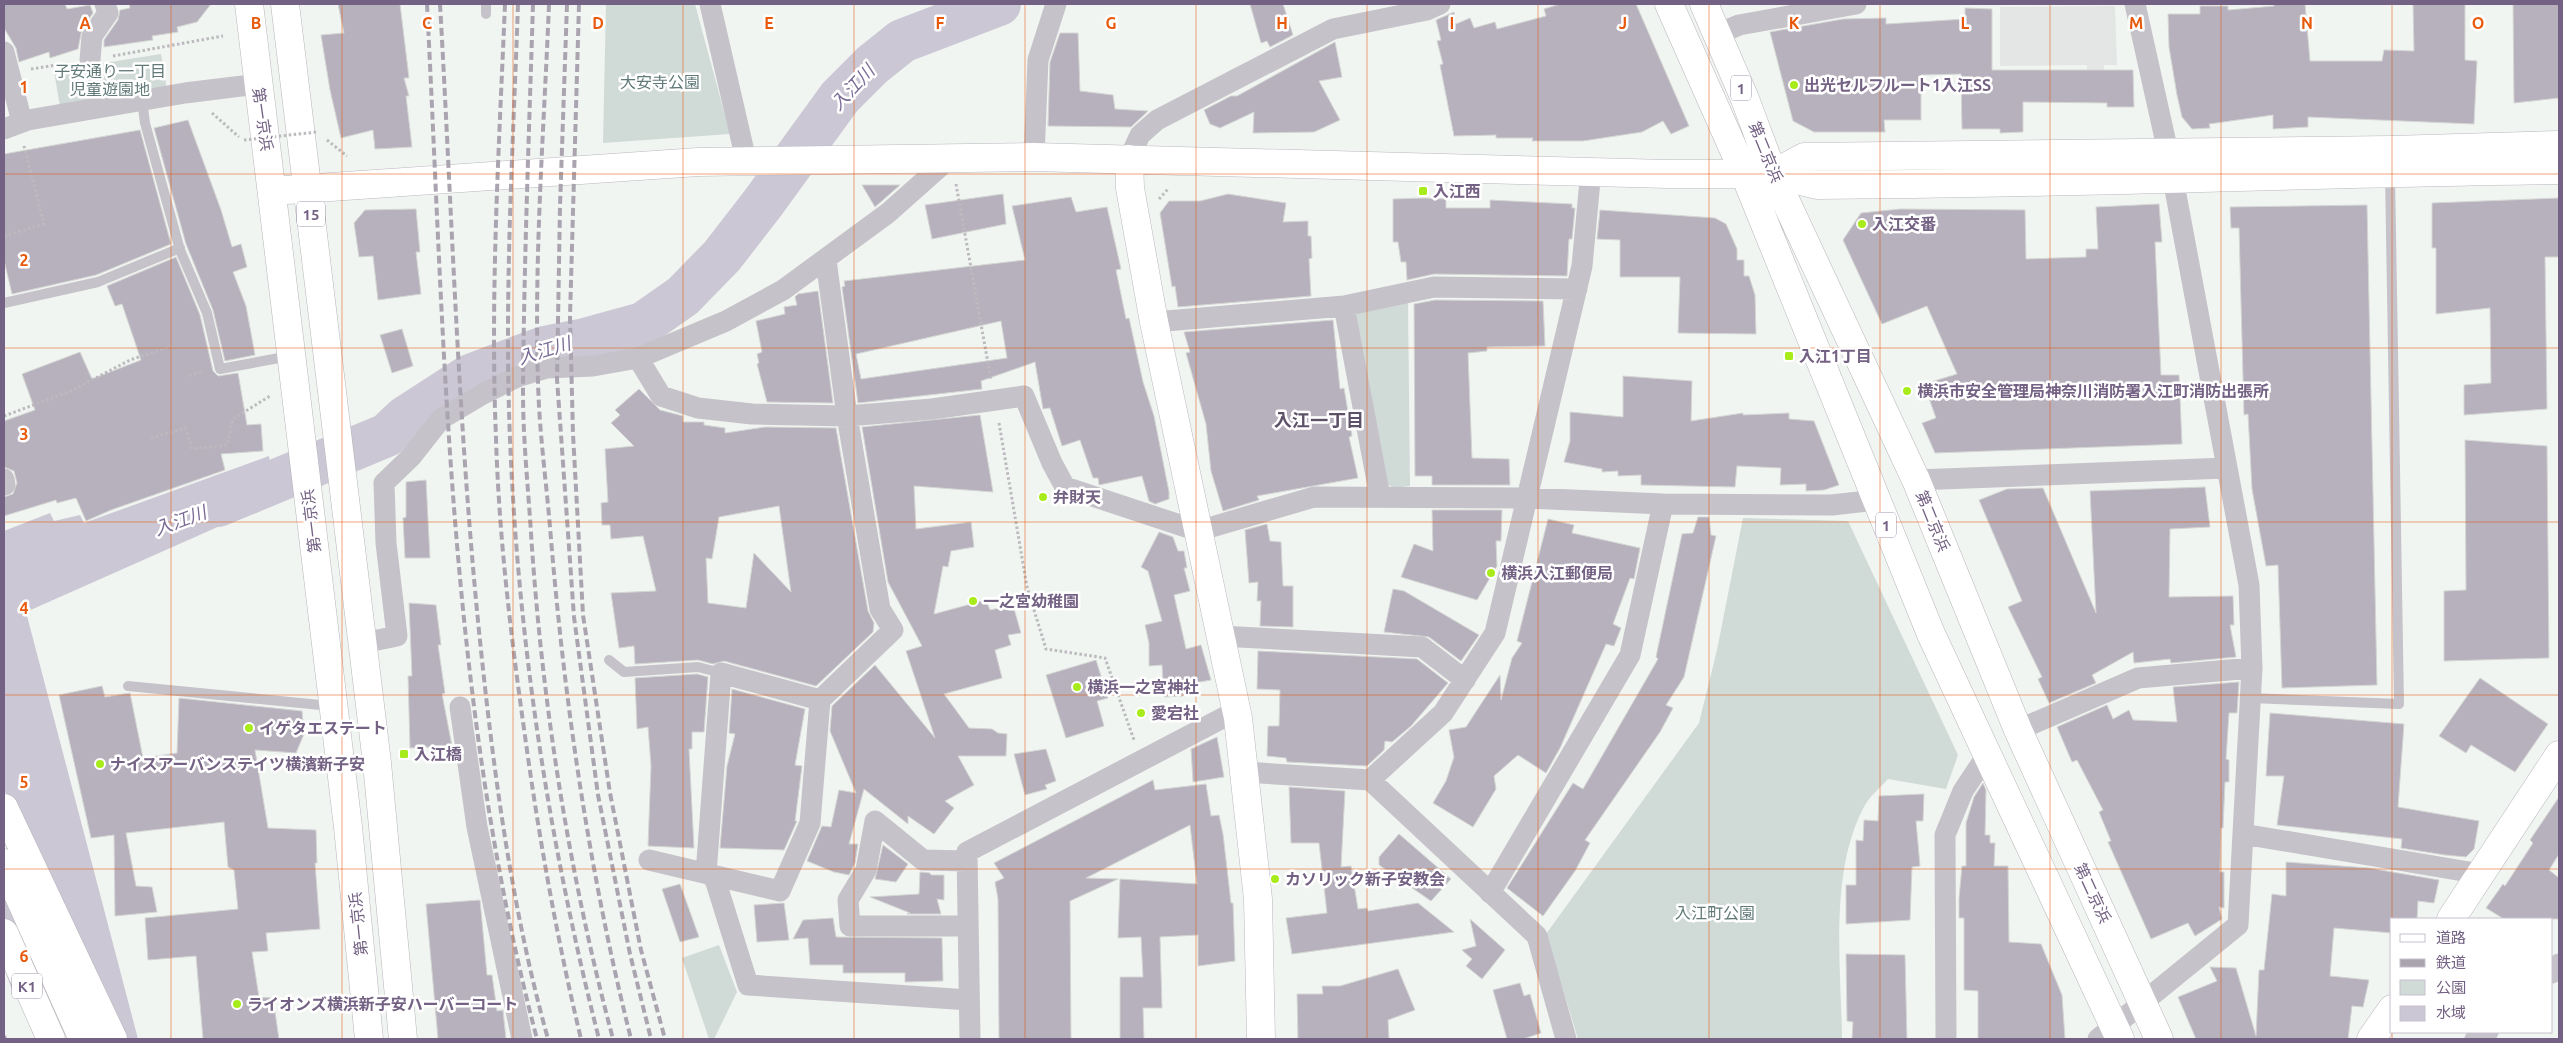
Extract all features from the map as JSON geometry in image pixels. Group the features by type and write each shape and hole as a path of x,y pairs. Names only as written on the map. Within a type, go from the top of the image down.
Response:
{"main road":[{"name":"第一京浜","path":"249,4 348,827 369,1039"},
{"name":"15","path":"284,4 308,187 379,780 403,1039"},
{"name":"第二京浜","path":"1669,4 1745,175 1930,634 1987,755 2111,1035"},
{"name":"第二京浜","path":"1704,4 1718,34 1774,174 1916,480 2018,730 2159,1039"},
{"path":"272,191 308,187 746,160 834,159 953,169 1034,157 1745,175 1774,174 1817,185 2173,180 2559,145"},
{"path":"1774,174 1804,157 2168,152 2559,170"},
{"path":"1128,159 1130,188 1154,322 1236,711 1258,899 1261,1039"},
{"path":"2452,918 2559,755"},
{"path":"4,808 113,1039"},
{"name":"K1","path":"4,863 83,1039"},
{"name":"K1","path":"4,933 50,1039"},
{"path":"2372,1039 2390,1012"}],"street":[{"path":"90,60 92,36 108,13 105,4"},
{"path":"710,4 746,160"},
{"path":"1034,157 1038,60 1056,4"},
{"path":"1128,159 1140,135 1157,120 1333,29 1427,10 1440,4"},
{"path":"1718,34 1739,25 1856,4"},
{"path":"2111,1035 2144,1003 2238,925 2252,668 2249,585 2168,152 2135,4"},
{"path":"4,52 16,131 142,100 258,84"},
{"path":"363,643 397,636 386,543 384,483 410,457 440,420 483,394 517,377 547,368 593,366 638,358 726,321 783,290 888,213 953,169"},
{"path":"1370,780 1443,713 1495,634 1582,266 1590,170"},
{"path":"649,860 780,891 810,824 820,700 894,630 880,609 847,416 826,260"},
{"path":"1154,322 1344,306 1434,287 1577,289"},
{"path":"1344,306 1380,497"},
{"path":"638,358 661,396 698,408 752,414 847,416 932,409 1024,396 1052,463 1065,487 1198,531 1314,497 1527,498 1663,504 1832,505 1876,500"},
{"path":"1916,480 2226,468"},
{"path":"1490,892 1630,656 1663,504"},
{"path":"1220,636 1422,647 1464,680"},
{"path":"2018,730 2138,678 2252,668"},
{"path":"820,700 721,673 710,875 748,986 969,1000"},
{"path":"460,707 477,827 500,946 522,1039"},
{"path":"970,1039 967,852 1236,711"},
{"path":"1946,1039 1945,834 1963,791 1987,755"},
{"path":"1244,772 1370,780 1537,936 1566,1039"},
{"path":"967,860 923,860 875,822 866,870 848,900 850,926 968,926"},
{"path":"2243,834 2481,874"},
{"path":"2474,1039 2486,1033"}],"lane":[{"path":"142,100 145,123 180,248 207,313 220,369 291,356"},
{"path":"2250,698 2399,704 2390,161"},
{"path":"4,303 98,282 180,248"},
{"path":"609,660 624,672 698,667 721,673"},
{"path":"128,686 333,707"}],"path":[{"path":"209,111 244,140 317,132 347,156"},
{"path":"4,236 44,224 16,131"},
{"path":"953,169 1027,587 1046,649 1105,658 1142,761"},
{"path":"4,416 71,391 130,360 172,346"},
{"path":"151,438 185,428 192,449 227,444 233,418 277,391"}],"shaded area":[{"path":"2115,6 2117,65 2104,65 2104,70 2087,71 2087,65 2000,66 2000,7"}],"green space":[{"name":"大安寺公園","path":"606,4 695,4 730,134 603,143"},
{"name":"子安通り一丁目 児童遊園地","path":"161,54 167,90 60,107 54,71"},
{"path":"1408,301 1410,486 1394,488 1385,483 1351,312"},
{"name":"入江町公園","path":"1743,518 1848,521 1958,755 1946,789 1888,779 1867,801 1854,830 1846,858 1840,919 1839,950 1842,1039 1578,1039 1546,934 1699,723 1717,650"},
{"path":"719,945 737,992 714,1039 709,1039 682,958"}],"water":[{"path":"269,456 276,501 26,612 138,1039 124,1039 4,790 4,531 50,513 54,521 80,515 84,523"}],"building":[{"path":"4,4 65,4 67,9 90,5 93,13 82,29 78,49 50,58 49,52 19,62 16,48 4,28"},
{"path":"129,4 211,4 197,22 177,27 178,32 152,36 153,40 104,47 104,40 118,20 120,10 130,8"},
{"path":"338,4 400,4 409,78 404,78 409,96 406,96 412,147 375,149 373,130 341,138 330,90 321,35 344,33"},
{"path":"1250,4 1283,4 1293,35 1270,47 1267,41 1261,43"},
{"path":"1560,4 1636,4 1689,126 1671,134 1663,121 1642,132 1583,141 1532,141 1533,138 1496,138 1496,135 1454,136 1440,65 1443,64 1437,41 1441,40 1436,20 1454,12 1456,24 1470,18 1474,28 1495,22 1497,29 1546,16 1544,9"},
{"path":"2274,4 2305,4 2310,61 2382,61 2384,50 2414,51 2413,4 2465,4 2465,60 2477,61 2474,124 2308,117 2308,127 2273,129 2273,115 2209,124 2210,128 2192,129 2182,117 2177,95 2169,47 2168,14 2200,14 2200,6 2228,6 2228,10 2274,6"},
{"path":"2513,4 2559,4 2559,98 2514,103"},
{"path":"1965,8 1992,9 1992,70 2133,70 2134,107 2107,107 2107,103 2023,102 2023,132 2000,133 2000,129 1962,129 1961,74 1921,75 1921,120 1884,120 1885,132 1814,132 1793,121 1770,32 1843,19 1886,18 1886,24 1965,19"},
{"path":"1060,33 1078,33 1080,91 1113,95 1115,109 1148,111 1131,127 1048,126 1050,62"},
{"path":"1335,42 1342,77 1319,81 1340,120 1314,132 1253,133 1254,112 1220,128 1210,124 1204,110 1231,96 1237,96"},
{"path":"188,120 221,210 232,247 241,244 247,267 233,272 246,306 255,355 225,361 213,310 186,244 154,128"},
{"path":"140,130 171,244 96,275 12,294 4,260 4,154"},
{"path":"862,185 900,185 875,207"},
{"path":"1003,194 1006,224 932,239 925,205"},
{"path":"1228,194 1286,203 1283,222 1308,221 1308,236 1311,236 1312,258 1309,259 1311,296 1178,307 1175,286 1172,287 1160,213 1169,201 1200,201"},
{"path":"1071,197 1076,212 1107,207 1121,269 1116,270 1126,319 1129,318 1143,382 1154,416 1169,499 1155,504 1149,501 1142,476 1099,485 1098,478 1093,478 1080,440 1062,446 1050,408 1043,409 1035,362 981,381 982,389 858,403 842,287 845,286 844,281 1025,260 1012,206","holes":["1001,321 1007,358 861,379 856,354"]},
{"path":"2559,198 2559,257 2545,257 2547,409 2464,415 2464,385 2491,383 2490,308 2436,314 2436,248 2432,248 2432,203"},
{"path":"1393,199 1446,199 1446,208 1490,208 1490,200 1572,204 1572,208 1575,208 1572,239 1569,239 1567,276 1434,274 1407,280 1406,262 1401,262 1398,242 1393,242"},
{"path":"2159,204 2162,242 2155,242 2161,375 2179,375 2182,444 1935,453 1922,423 1936,418 1924,384 1957,374 1927,306 1882,324 1843,240 1861,213 1900,209 2025,210 2026,259 2086,257 2086,249 2098,249 2096,207"},
{"path":"2367,205 2377,685 2282,688 2278,565 2266,566 2252,489 2248,414 2244,415 2239,228 2231,228 2230,207"},
{"path":"416,209 420,252 416,252 421,294 378,300 373,256 359,257 354,223 365,210"},
{"path":"1600,210 1715,218 1726,224 1737,249 1737,260 1744,260 1744,276 1749,276 1755,295 1756,334 1678,333 1680,277 1620,277 1620,240 1597,239"},
{"path":"176,257 200,315 213,371 218,376 238,373 247,425 261,424 263,451 221,454 225,470 111,510 86,521 76,498 57,503 56,500 4,516 4,497 13,494 17,483 14,471 4,467 4,421 35,410 22,374 80,352 92,379 141,360 122,304 115,306 107,286"},
{"path":"818,291 833,403 767,402 757,364 759,363 757,354 762,352 756,321 785,314 784,307 797,305 795,297 798,294"},
{"path":"1435,300 1543,301 1545,346 1487,347 1487,351 1468,353 1472,458 1509,459 1510,485 1432,485 1432,476 1415,476 1414,304"},
{"path":"1333,320 1340,389 1344,388 1352,436 1349,437 1358,478 1257,496 1259,500 1223,511 1211,471 1206,424 1186,353 1190,352 1184,332"},
{"path":"402,329 413,366 392,373 380,335"},
{"path":"1623,376 1692,381 1691,421 1743,413 1743,415 1789,413 1789,419 1814,421 1839,485 1824,490 1806,491 1806,484 1780,485 1781,468 1737,466 1735,487 1641,485 1641,475 1618,476 1618,471 1602,472 1602,469 1564,462 1570,441 1570,412 1623,417"},
{"path":"639,389 660,410 683,416 683,422 704,422 704,425 725,428 725,433 765,427 836,428 868,611 874,623 873,632 816,686 724,661 713,664 698,660 635,664 634,646 619,648 611,593 656,591 643,536 611,539 610,525 602,525 601,503 608,502 605,449 634,446 611,423 620,415 615,410","holes":["779,506 791,592 754,553 746,608 708,603 706,558 712,559 719,517"]},
{"path":"980,415 993,492 914,486 916,529 971,522 974,547 951,551 948,567 943,566 934,614 986,600 990,610 1013,605 1021,633 1008,635 1011,645 995,650 1002,678 944,694 969,728 992,729 998,733 1007,734 1006,756 958,756 974,785 945,801 954,808 934,834 908,816 908,824 864,789 849,844 858,844 855,863 849,875 834,872 807,861 822,826 831,827 839,790 856,793 830,731 832,706 875,665 935,738 906,651 922,646 888,582 862,427"},
{"path":"2465,440 2547,446 2549,658 2444,661 2444,591 2466,590"},
{"path":"426,480 430,558 405,558 403,518 406,517 406,482"},
{"path":"2205,487 2210,527 2170,529 2169,597 2233,596 2234,625 2230,625 2236,657 2171,663 2170,659 2134,663 2133,652 2092,675 2096,683 2049,703 2038,679 2042,677 2008,607 2022,601 1979,500 2007,489 2043,488 2096,613 2090,491"},
{"path":"1432,510 1502,510 1501,541 1496,541 1497,566 1477,600 1401,577 1414,544 1433,551"},
{"path":"1698,517 1709,517 1711,535 1716,536 1684,677 1666,705 1673,708 1660,732 1585,840 1590,843 1575,871 1543,916 1507,888 1573,783 1583,789 1658,659 1656,657 1682,534 1693,533"},
{"path":"1548,519 1574,525 1572,533 1640,548 1634,579 1630,578 1613,624 1621,628 1614,646 1606,644 1560,748 1546,773 1518,755 1494,776 1496,789 1473,827 1433,803 1446,781 1454,757 1449,730 1466,727 1500,675 1501,700 1512,658 1522,643 1517,641"},
{"path":"1267,524 1270,541 1281,542 1283,586 1293,586 1293,627 1260,626 1261,601 1257,601 1258,582 1249,583 1245,530"},
{"path":"1159,532 1173,537 1178,551 1184,551 1187,568 1184,568 1190,591 1174,595 1186,649 1201,645 1211,680 1183,685 1183,696 1164,697 1162,665 1149,666 1149,643 1145,625 1162,621 1148,571 1141,567"},
{"path":"1393,589 1404,591 1479,635 1461,661 1429,637 1384,632"},
{"path":"409,603 436,605 441,645 438,645 445,693 442,694 452,746 410,748 408,676 412,676"},
{"path":"1258,651 1417,659 1448,683 1411,726 1392,742 1385,741 1384,750 1367,766 1287,762 1286,758 1267,756 1268,726 1279,726 1280,690 1257,689"},
{"name":"横浜一之宮神社","path":"1096,660 1108,698 1097,701 1104,726 1066,738 1046,675"},
{"path":"697,674 708,677 704,732 692,732 692,749 689,749 694,848 648,846 651,766 648,727 637,729 635,678"},
{"path":"2480,678 2548,724 2515,772 2471,745 2466,753 2439,736"},
{"path":"2239,682 2237,713 2229,713 2226,759 2229,760 2229,782 2225,782 2223,828 2221,828 2220,872 2224,872 2224,908 2219,907 2222,919 2195,936 2188,923 2151,939 2108,842 2111,841 2099,812 2103,810 2077,760 2072,762 2057,727 2107,705 2113,719 2129,710 2133,720 2177,722 2173,687"},
{"path":"102,686 105,697 130,693 143,758 177,753 179,698 302,711 304,734 296,753 255,750 268,828 316,830 317,863 315,863 320,929 266,933 268,951 252,952 259,997 273,998 279,1039 203,1039 196,956 148,960 145,918 238,909 234,870 228,867 224,822 126,833 136,886 152,887 157,912 115,916 114,835 91,838 59,695"},
{"path":"732,689 805,709 795,765 802,766 795,821 797,821 784,850 720,848 727,766 735,734 729,733"},
{"path":"2270,713 2404,724 2398,807 2479,821 2474,849 2466,857 2445,855 2401,848 2402,839 2277,825 2284,776 2266,776"},
{"path":"1217,737 1224,777 1193,782 1191,749"},
{"path":"1046,749 1056,781 1045,785 1047,789 1025,795 1014,754"},
{"path":"1153,780 1155,790 1206,784 1211,816 1219,815 1223,834 1231,903 1233,903 1235,961 1198,966 1198,935 1160,937 1162,1008 1143,1008 1144,1039 1120,1039 1120,977 1143,977 1141,937 1118,938 1120,879 1197,884 1190,825 1086,878 1118,879 1070,901 1071,1039 999,1039 998,899 995,882 1004,878 994,863"},
{"path":"1983,783 1986,790 1985,835 1990,835 1990,843 1995,843 1994,866 2008,866 2009,942 2041,944 2062,995 2065,1039 1978,1039 1978,991 1964,990 1964,918 1959,918 1959,898 1962,866 1966,866 1966,823 1974,797"},
{"path":"1289,787 1345,791 1341,867 1351,866 1358,909 1367,908 1368,911 1418,903 1454,932 1292,954 1286,918 1327,913 1319,843 1291,843"},
{"path":"1924,794 1923,821 1916,821 1920,866 1912,867 1910,920 1846,924 1846,885 1856,885 1856,840 1863,841 1864,820 1878,821 1879,796"},
{"path":"2559,797 2559,854 2549,870 2559,878 2559,919 2502,918 2486,908 2503,884 2505,886 2533,843 2530,840"},
{"path":"1399,834 1451,879 1431,901 1379,865 1379,857"},
{"path":"883,845 908,864 896,882 875,879"},
{"path":"2286,862 2369,868 2439,880 2434,903 2418,901 2417,918 2390,918 2390,933 2334,928 2330,976 2369,980 2363,1007 2352,1006 2348,1039 2196,1039 2178,997 2217,981 2210,967 2236,968 2256,1036 2259,970 2264,970 2272,894 2286,896"},
{"path":"920,872 930,873 931,875 944,875 944,900 937,899 941,914 907,914 910,913 870,897 919,894"},
{"path":"680,884 699,937 680,942 662,889"},
{"path":"480,900 487,975 492,975 497,1011 503,1010 506,1039 438,1039 426,904"},
{"path":"784,903 789,940 757,942 754,905"},
{"path":"833,918 836,937 942,938 943,981 905,982 905,973 843,973 843,965 810,965 808,938 793,939 803,920"},
{"path":"1470,919 1505,950 1482,979 1466,966 1472,959 1462,950 1476,946"},
{"path":"1846,954 1905,955 1907,1039 1852,1039 1853,1022 1847,1021"},
{"path":"1398,969 1415,1010 1388,1020 1389,1039 1298,1039 1297,994 1323,994 1322,986 1340,986"},
{"path":"1520,983 1524,996 1530,994 1541,1033 1523,1039 1507,1039 1493,990"}],"waterway":[{"name":"入江川","path":"218,505 387,435 405,418 470,376 544,348 585,340 643,324 683,296 722,256 840,97 872,65 902,41 999,4"},
{"path":"4,899 31,978"}],"railway":[{"path":"427,4 446,395 455,525 468,655 485,784 507,912 537,1039"},
{"path":"440,4 461,396 479,631 490,734 505,837 524,939 548,1039"},
{"path":"505,4 496,221 494,330 494,384 500,513 515,662 536,812 556,926 581,1039"},
{"path":"518,4 508,330 508,385 514,515 528,666 551,816 565,891 599,1039"},
{"path":"533,4 523,392 536,597 550,725 560,788 583,914 613,1039"},
{"path":"549,4 537,287 538,381 541,436 563,656 580,785 603,913 631,1039"},
{"path":"567,4 560,206 557,379 574,617 598,795 630,954 651,1039"},
{"path":"579,4 570,316 573,434 583,615 610,793 641,950 665,1039"}],"place":[{"name":"出光セルフルート1入江SS","path":"1794,85"},
{"name":"入江西","path":"1423,191"},
{"name":"入江交番","path":"1862,224"},
{"name":"入江1丁目","path":"1789,356"},
{"name":"横浜市安全管理局神奈川消防署入江町消防出張所","path":"1907,391"},
{"name":"弁財天","path":"1043,497"},
{"name":"横浜入江郵便局","path":"1491,573"},
{"name":"一之宮幼稚園","path":"973,601"},
{"name":"横浜一之宮神社","path":"1077,687"},
{"name":"愛宕社","path":"1141,713"},
{"name":"イゲタエステート","path":"249,728"},
{"name":"入江橋","path":"404,754"},
{"name":"ナイスアーバンステイツ横濱新子安","path":"100,764"},
{"name":"カソリック新子安教会","path":"1275,879"},
{"name":"ライオンズ横浜新子安ハーバーコート","path":"237,1004"}],"district":[{"name":"入江一丁目","path":"1319,420"}]}
